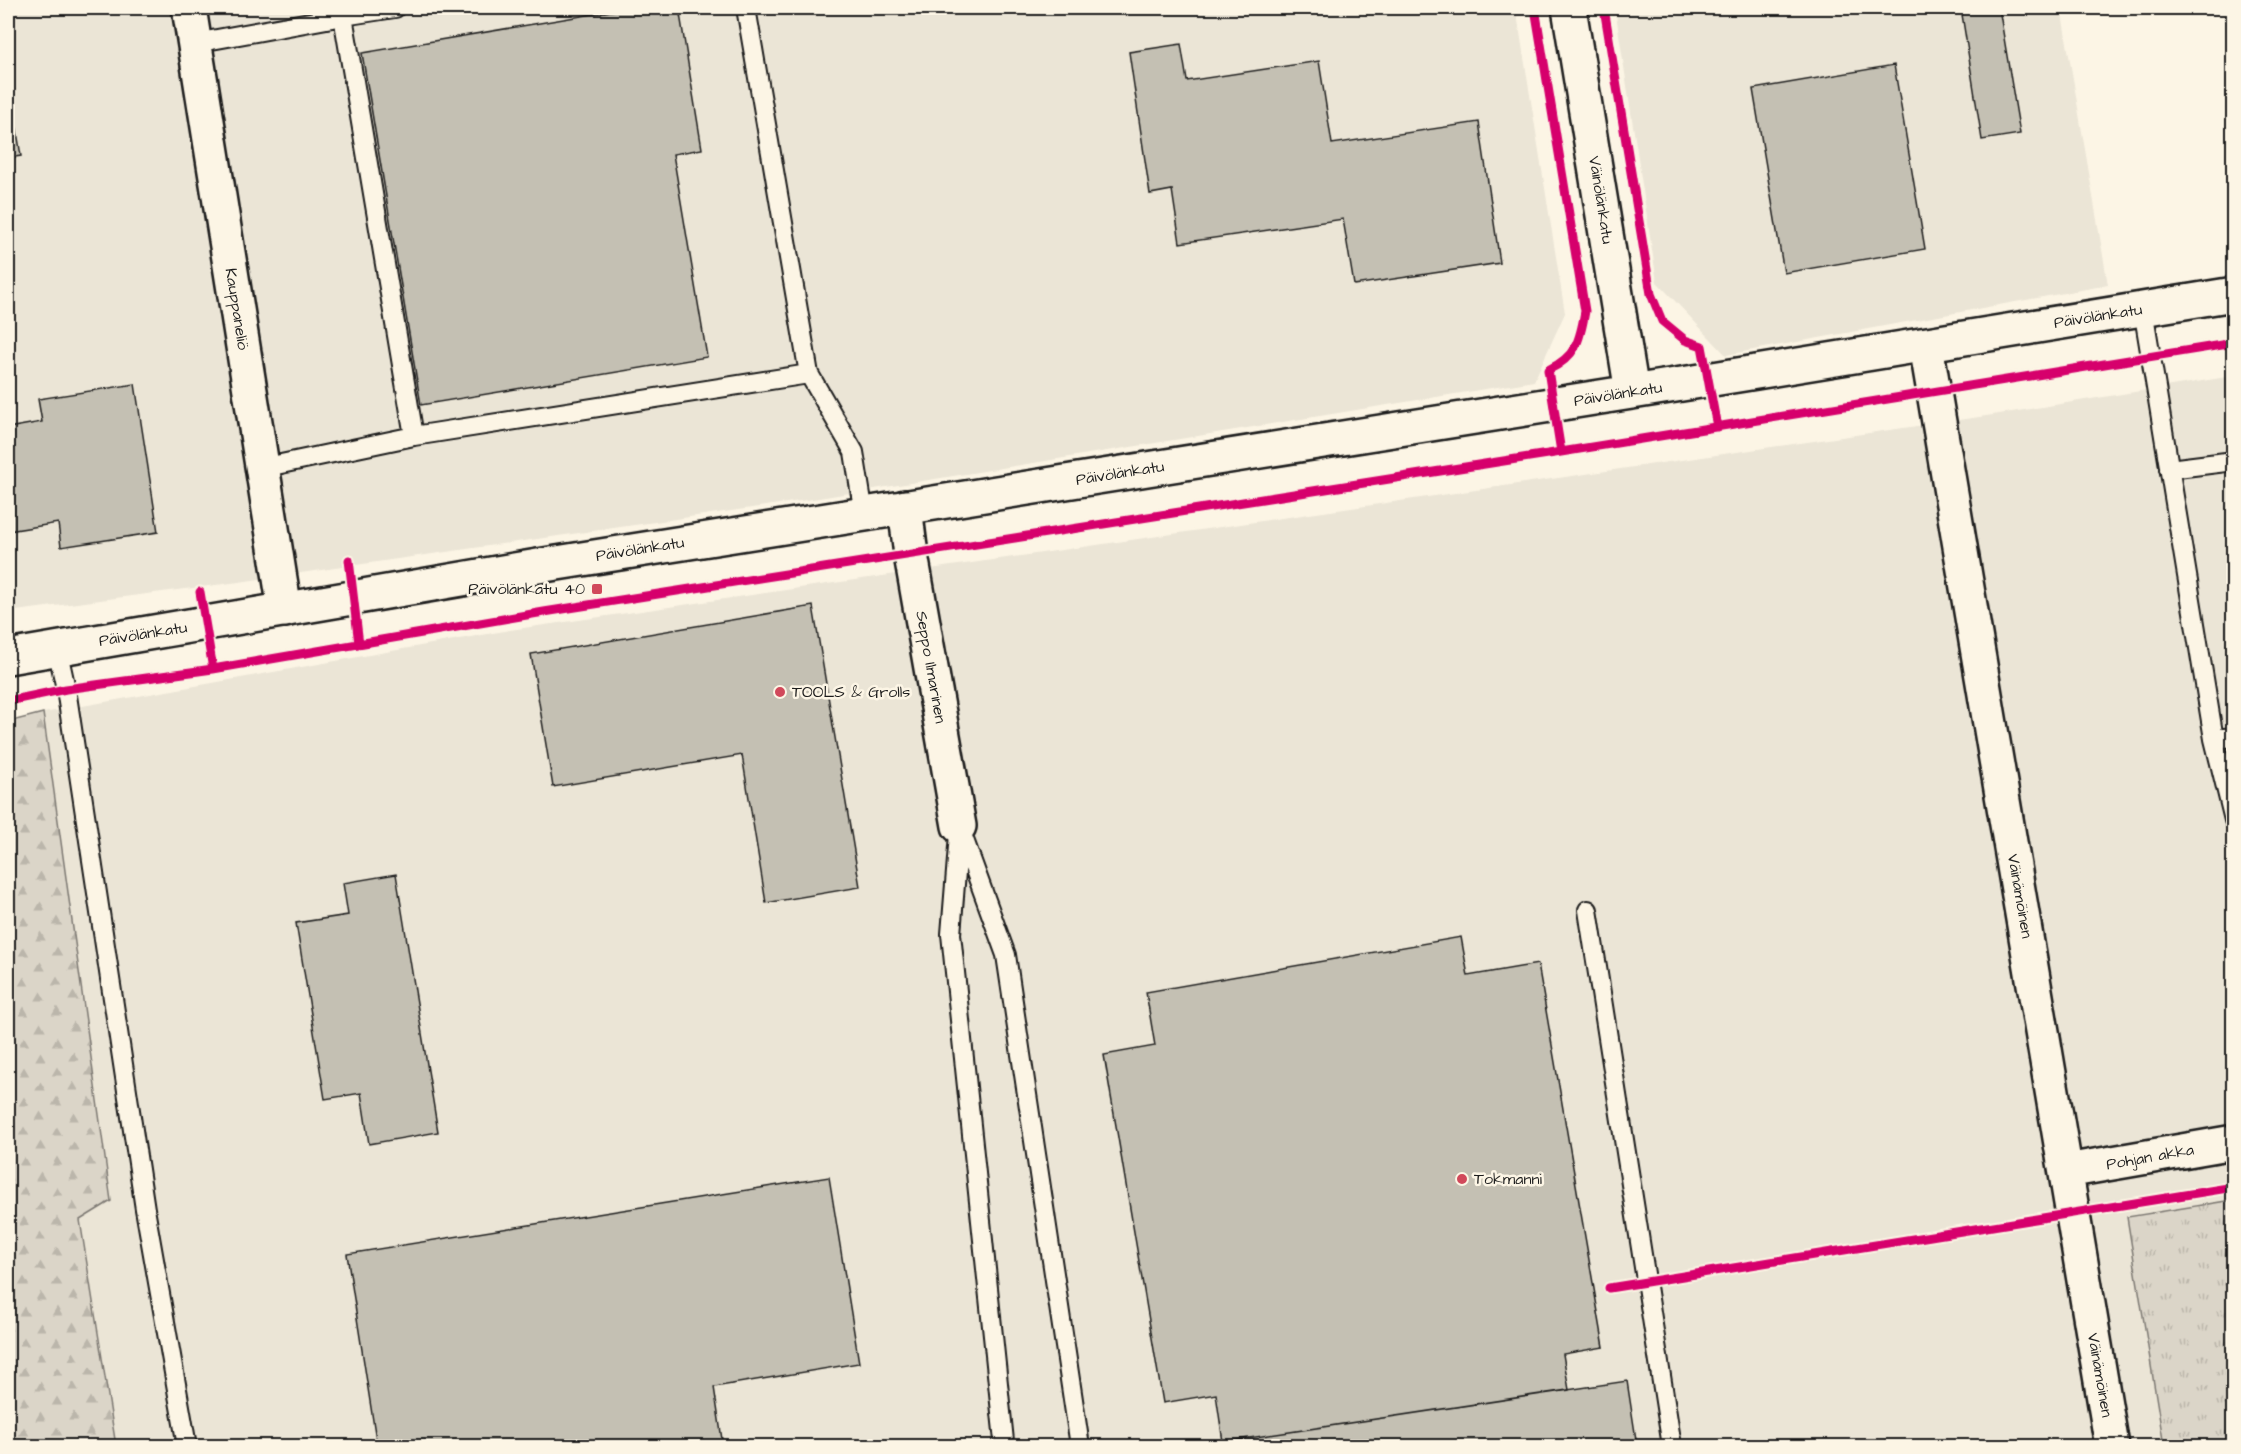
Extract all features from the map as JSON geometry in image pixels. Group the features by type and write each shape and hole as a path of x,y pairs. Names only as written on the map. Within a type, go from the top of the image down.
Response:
{"street":[{"name":"Kauppaneliö","path":"189,8 285,610"},
{"name":"Väinölänkatu","path":"1569,8 1632,392"},
{"name":"Päivölänkatu","path":"8,657 538,566 2234,294"},
{"name":"Väinämöinen","path":"1926,345 2112,1446"},
{"name":"Seppo Ilmarinen","path":"905,507 911,555 959,826"},
{"name":"Pohjan akka","path":"2066,1171 2234,1142"}],"lane":[{"path":"195,43 395,8"},
{"path":"746,8 809,374 854,452 864,514"},
{"path":"343,16 414,436"},
{"path":"2143,309 2214,740 2234,819"},
{"path":"262,468 414,436 809,374"},
{"path":"2169,469 2234,461"},
{"path":"57,648 66,689 145,1209 187,1446"},
{"path":"2214,740 2234,737"},
{"path":"959,826 951,934 1004,1441"},
{"path":"959,826 1006,955 1080,1446"},
{"path":"1588,910 1672,1446"}],"shaded area":[{"path":"8,8 1516,8 1565,313 1534,381 807,500 239,582 8,612"},
{"path":"1615,8 2061,8 2108,285 1726,355 1657,282"},
{"path":"2233,376 2233,1200 2128,1217 2164,1446 116,1446 80,1220 111,1201 43,713 510,630 1993,415"}],"green space":[{"path":"43,713 111,1201 80,1220 116,1446 8,1446 8,722"},
{"path":"2233,1200 2233,1446 2164,1446 2127,1217"}],"building":[{"path":"629,8 679,8 702,149 673,154 707,357 421,405 362,53"},
{"path":"1961,8 1999,8 2020,134 1982,140"},
{"path":"1181,44 1187,81 1319,61 1332,144 1479,122 1500,263 1354,285 1343,219 1180,243 1172,190 1150,194 1129,52"},
{"path":"1894,65 1925,249 1784,273 1753,89"},
{"path":"8,76 21,156 8,158"},
{"path":"135,384 158,532 61,547 58,523 8,531 8,428 42,422 38,399"},
{"path":"813,606 860,887 766,903 742,755 553,787 531,654"},
{"path":"396,874 438,1132 369,1144 361,1093 325,1099 296,923 348,915 343,883"},
{"path":"1461,937 1468,976 1538,964 1604,1347 1563,1354 1569,1390 1223,1442 1216,1394 1163,1403 1104,1055 1155,1046 1146,992"},
{"path":"829,1177 859,1363 714,1387 723,1446 377,1446 347,1254"},
{"path":"1627,1381 1637,1446 1224,1446 1223,1442"}],"cycle path":[{"path":"1535,8 1585,311 1581,331 1571,354 1548,370 1561,452"},
{"path":"1604,8 1651,294 1662,321 1685,340 1702,346 1717,427"},
{"path":"8,701 66,689 213,669 544,612 1561,452 2234,343"},
{"path":"349,560 359,644"},
{"path":"200,592 213,669"},
{"path":"1609,1288 2234,1187"}],"place":[{"name":"Päivölänkatu 40","path":"597,589"},
{"name":"TOOLS & Grolls","path":"780,692"},
{"name":"Tokmanni","path":"1462,1179"}]}
